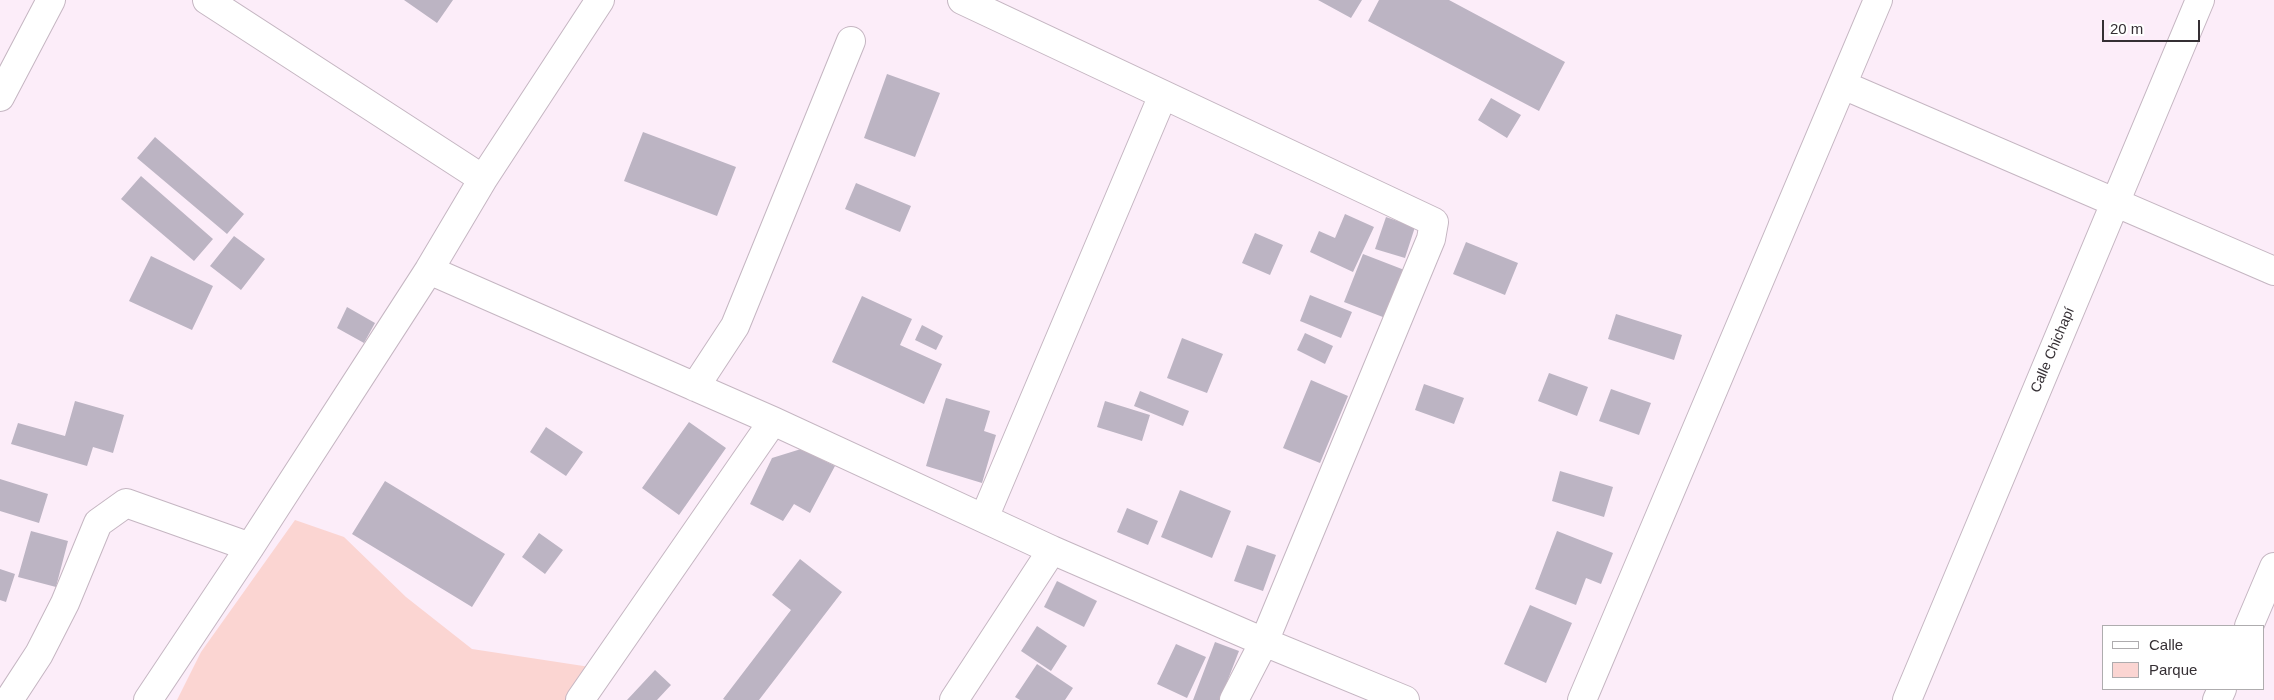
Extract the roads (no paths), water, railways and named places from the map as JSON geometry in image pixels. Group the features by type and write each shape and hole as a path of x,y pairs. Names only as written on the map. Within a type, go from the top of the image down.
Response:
{"street":[{"path":"0,97 51,0"},
{"path":"207,0 483,179"},
{"path":"148,700 250,547 428,270 483,179 600,0"},
{"path":"962,0 1434,222 1431,240 1264,642 1234,700"},
{"path":"1582,700 1878,0"},
{"name":"Calle Chichapí","path":"1907,700 2200,0"},
{"path":"696,387 735,326 851,41"},
{"path":"1843,85 2274,271"},
{"path":"984,518 1164,95"},
{"path":"428,270 773,421 1052,550 1264,642 1405,700"},
{"path":"580,700 773,421"},
{"path":"9,700 39,654 65,603 98,523 126,503 250,547"},
{"path":"954,700 1052,550"},
{"path":"2249,625 2274,567"}]}
